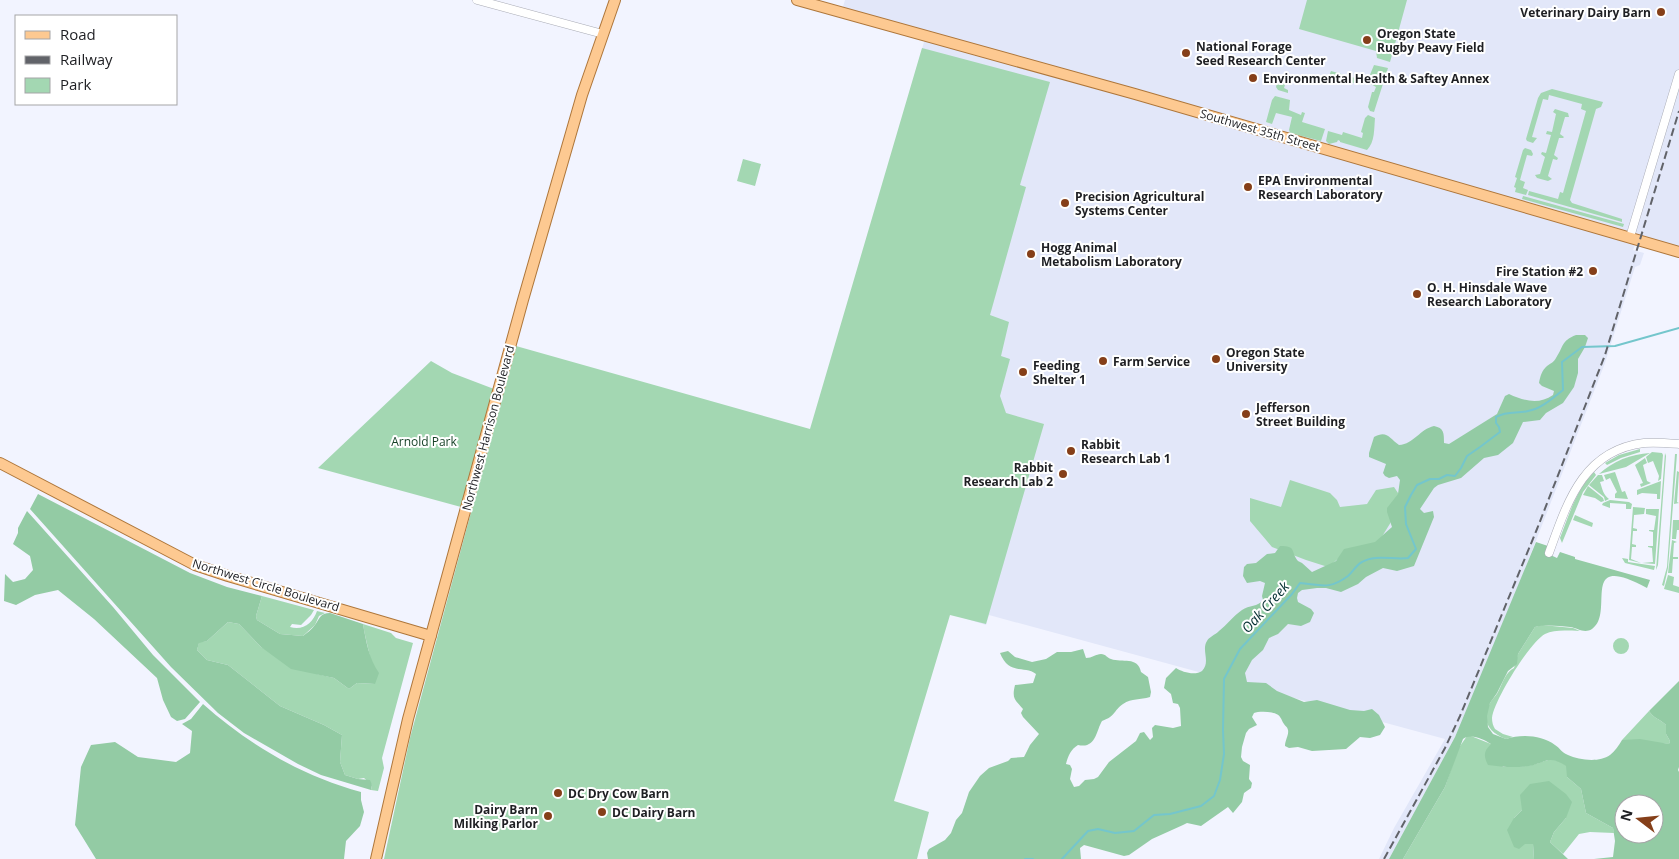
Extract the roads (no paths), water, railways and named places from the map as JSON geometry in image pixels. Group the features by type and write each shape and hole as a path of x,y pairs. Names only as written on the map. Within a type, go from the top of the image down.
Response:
{"main road":[{"name":"Northwest Harrison Boulevard","path":"376,859 408,719 560,169 582,95 614,0"},
{"name":"Southwest 35th Street","path":"796,0 1135,94 1679,252"},
{"name":"Northwest Circle Boulevard","path":"0,463 195,564 228,576 431,636"}],"street":[{"path":"477,0 603,34"},
{"path":"1630,237 1679,74"},
{"path":"1549,553 1574,489 1595,464 1610,454 1631,446 1652,442 1679,444"}],"waterway":[{"name":"Oak Creek","path":"1062,859 1088,831 1098,829 1115,833 1134,831 1154,815 1170,814 1201,806 1214,796 1220,780 1224,754 1224,679 1240,649 1300,583 1330,585 1348,576 1358,565 1367,560 1373,558 1408,558 1416,549 1406,524 1405,507 1417,485 1430,479 1439,479 1447,475 1455,476 1467,456 1500,432 1496,423 1496,417 1538,408 1563,390 1562,362 1582,347 1615,346 1679,328"},
{"name":"Oak Creek","path":"1025,859 1033,859"}],"railway":[{"path":"1384,859 1445,748 1460,716 1537,529 1605,355 1679,111"}],"place":[{"name":"Veterinary Dairy Barn","path":"1661,12"},
{"name":"Oregon State Rugby Peavy Field","path":"1367,40"},
{"name":"National Forage Seed Research Center","path":"1186,53"},
{"name":"Environmental Health & Saftey Annex","path":"1253,78"},
{"name":"EPA Environmental Research Laboratory","path":"1248,187"},
{"name":"Precision Agricultural Systems Center","path":"1065,203"},
{"name":"Hogg Animal Metabolism Laboratory","path":"1031,254"},
{"name":"Fire Station #2","path":"1593,271"},
{"name":"O. H. Hinsdale Wave Research Laboratory","path":"1417,294"},
{"name":"Oregon State University","path":"1216,359"},
{"name":"Farm Service","path":"1103,361"},
{"name":"Feeding Shelter 1","path":"1023,372"},
{"name":"Jefferson Street Building","path":"1246,414"},
{"name":"Rabbit Research Lab 1","path":"1071,451"},
{"name":"Rabbit Research Lab 2","path":"1063,474"},
{"name":"DC Dry Cow Barn","path":"558,793"},
{"name":"DC Dairy Barn","path":"602,812"},
{"name":"Dairy Barn Milking Parlor","path":"548,816"}],"park label":[{"name":"Arnold Park","path":"424,441"}]}
